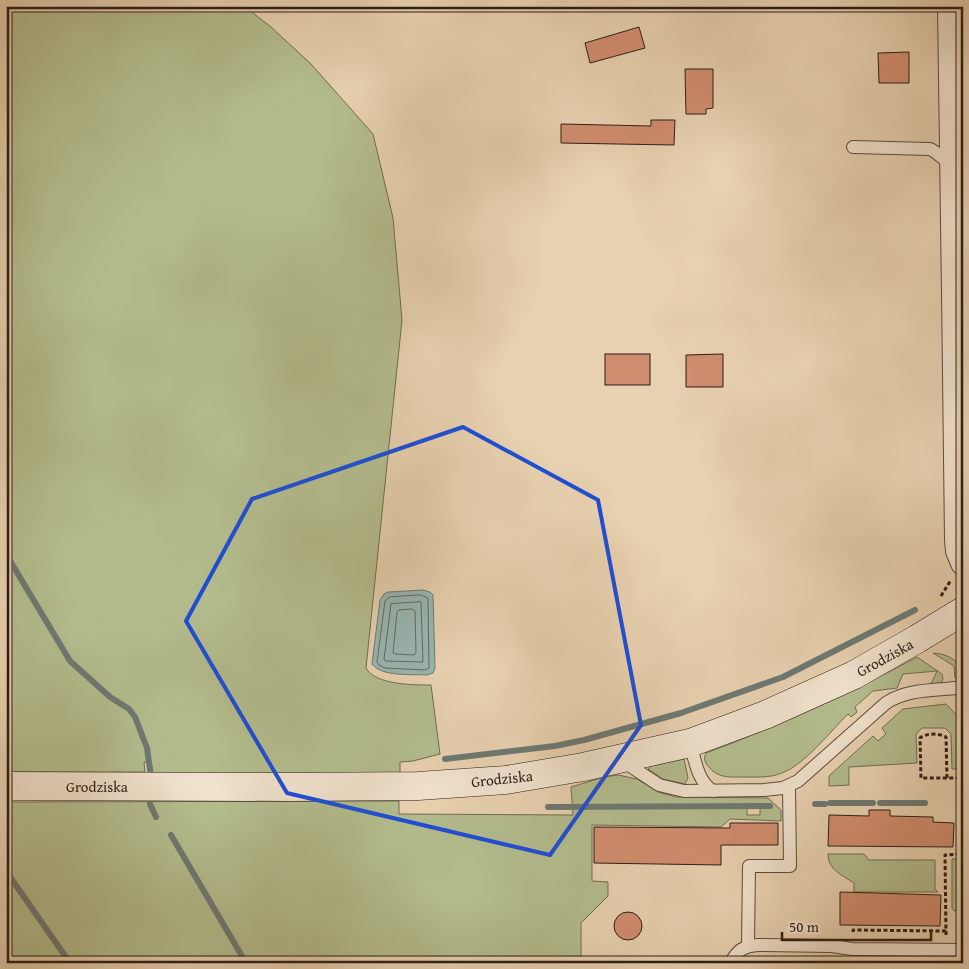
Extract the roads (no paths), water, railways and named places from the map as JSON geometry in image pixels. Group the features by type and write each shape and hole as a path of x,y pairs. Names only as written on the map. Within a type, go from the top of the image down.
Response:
{"main road":[{"name":"Grodziska","path":"6,786 290,787 442,784 528,777 621,760 690,743 765,715 862,670 963,612"}],"street":[{"path":"950,6 958,141 953,165 953,330 957,530 961,560"}],"lane":[{"path":"853,147 930,149 938,153 946,162 953,165"},
{"path":"621,760 659,785 684,791 764,790 789,786 798,781 895,697 963,687"},
{"path":"690,743 701,778 713,791"},
{"path":"748,946 748,866 790,866 789,786"},
{"path":"731,963 737,953 748,946 832,946 852,949 963,950"}],"water":[{"path":"423,590 433,595 435,668 433,673 427,675 397,674 377,668 372,664 380,600 388,592"}],"waterway":[{"path":"6,554 70,661 110,697 129,709 135,717 147,748 150,770"},
{"path":"445,759 555,746 584,740 681,713 783,677 915,610"},
{"path":"830,803 873,803"},
{"path":"880,803 925,803"},
{"path":"150,804 156,817"},
{"path":"815,804 825,804"},
{"path":"548,807 770,806"},
{"path":"171,835 246,963"},
{"path":"6,871 70,963"}]}
